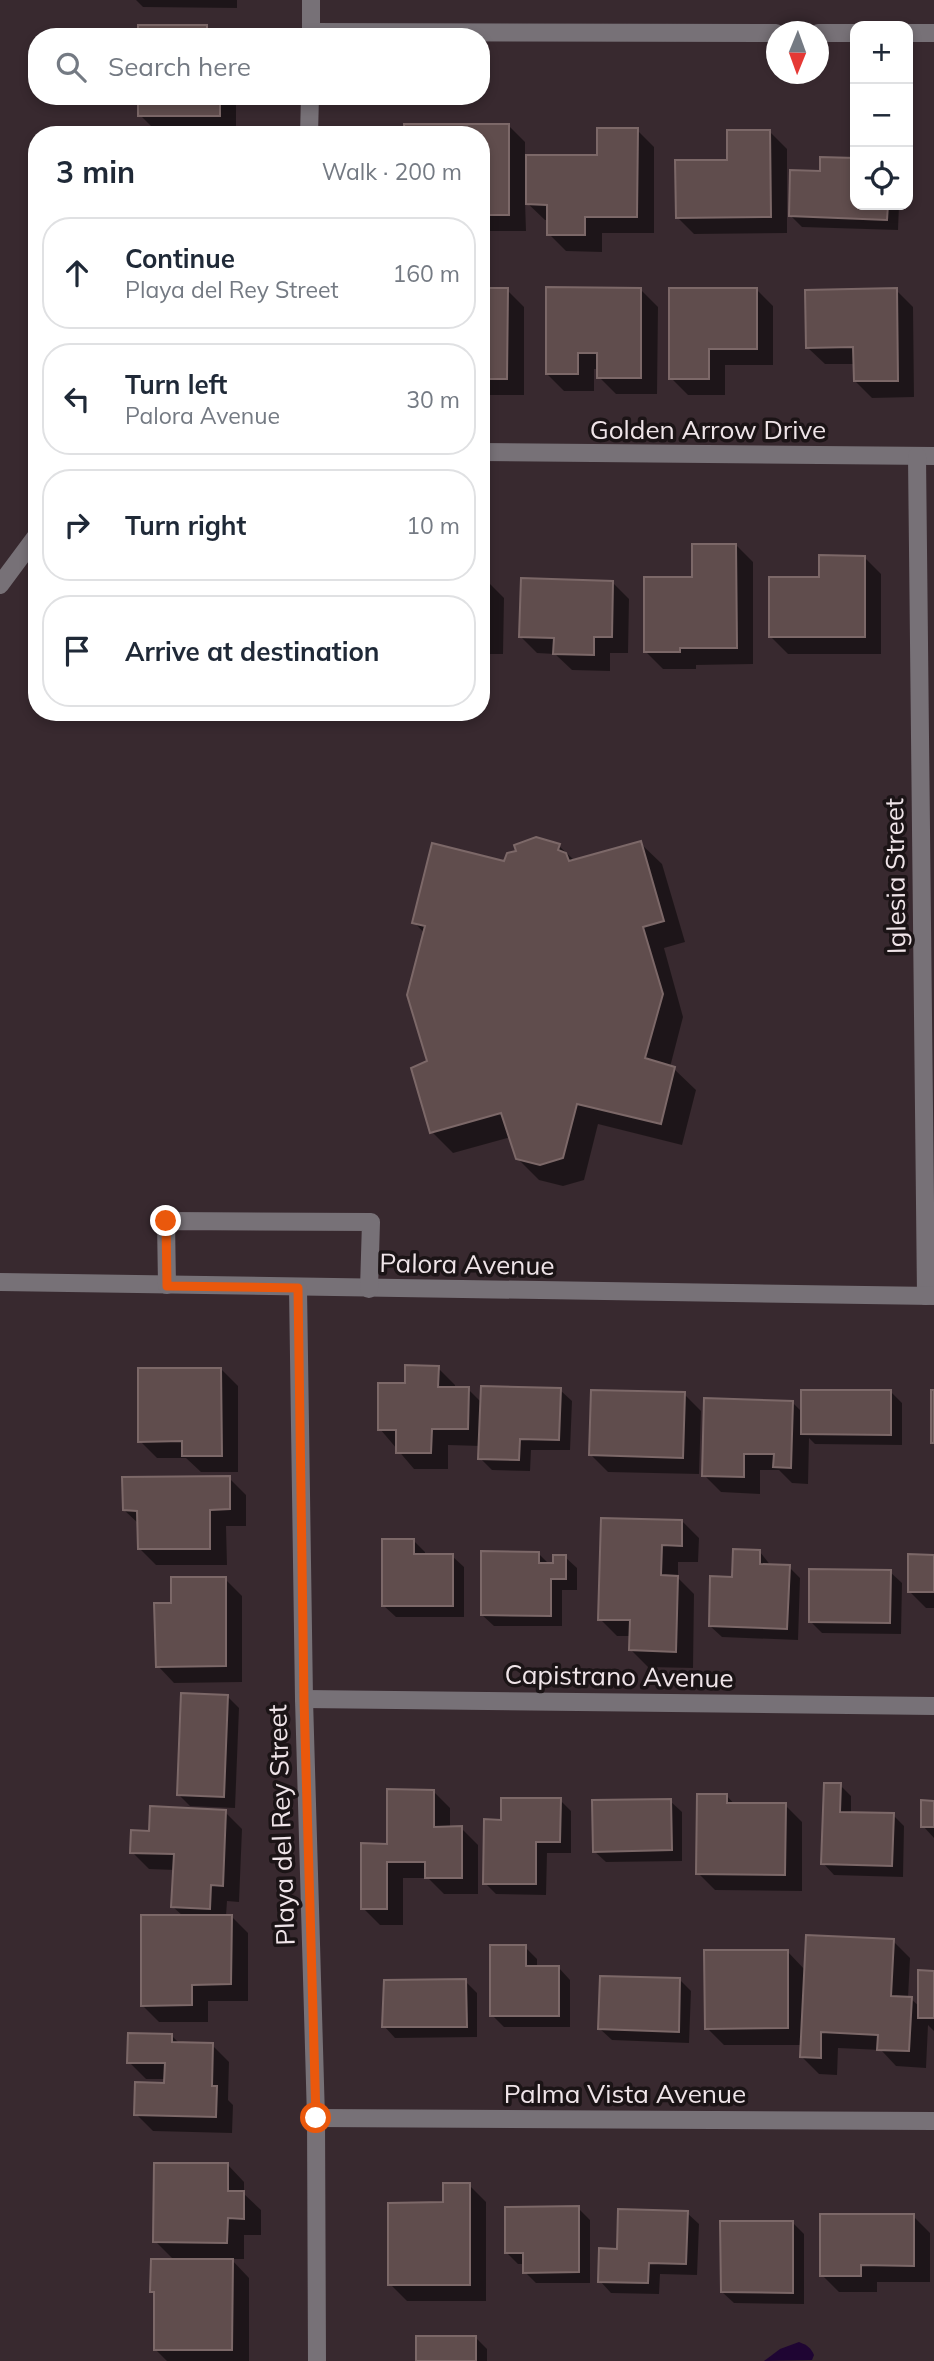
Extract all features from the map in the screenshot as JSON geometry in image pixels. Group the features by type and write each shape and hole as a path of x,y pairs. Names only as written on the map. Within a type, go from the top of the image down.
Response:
{"street":[{"path":"311,0 311,28"},
{"path":"490,34 766,33"},
{"path":"829,33 850,33"},
{"path":"913,33 934,33"},
{"path":"309,126 310,105"},
{"name":"Golden Arrow Drive","path":"490,452 925,456"},
{"name":"Iglesia Street","path":"925,456 930,1296"},
{"path":"0,585 28,548"},
{"path":"167,1286 166,1221 370,1222 369,1289"},
{"name":"Palora Avenue","path":"0,1282 930,1296"},
{"name":"Playa del Rey Street","path":"298,1288 304,1699 316,2118 317,2361"},
{"name":"Capistrano Avenue","path":"304,1699 934,1706"},
{"name":"Palma Vista Avenue","path":"316,2118 934,2121"}],"shaded area":[{"path":"799,2342 812,2350 812,2360 764,2361 780,2349"}],"building":[{"path":"138,25 207,25 207,28 138,28"},
{"path":"138,105 220,105 220,116 138,116"},
{"path":"509,124 509,215 490,215 490,126 404,126"},
{"path":"597,128 638,128 637,217 585,217 585,235 547,235 547,205 526,204 526,155 597,155"},
{"path":"727,130 770,130 771,217 676,218 675,160 727,160"},
{"path":"820,157 850,158 850,210 888,210 887,220 789,216 790,170 820,171"},
{"path":"546,287 641,288 641,378 597,378 597,353 578,353 578,374 546,374"},
{"path":"490,288 508,288 507,379 490,379"},
{"path":"669,288 757,288 757,349 709,349 709,379 669,379"},
{"path":"897,288 898,381 854,381 853,347 806,348 805,290"},
{"path":"692,544 736,544 737,648 680,648 680,652 644,652 644,577 692,577"},
{"path":"819,555 865,556 865,637 769,637 769,577 819,577"},
{"path":"521,578 613,581 612,637 594,637 594,655 553,654 554,638 519,637"},
{"path":"536,837 560,844 558,850 566,853 569,861 641,841 664,921 643,927 663,994 645,1058 675,1067 661,1124 577,1104 563,1158 540,1165 516,1159 501,1113 430,1133 411,1068 427,1061 407,995 425,926 412,923 432,843 504,861 507,853 516,851 514,845"},
{"path":"405,1365 439,1366 438,1387 469,1387 468,1429 432,1429 431,1453 396,1453 396,1430 378,1430 378,1383 405,1383"},
{"path":"138,1368 221,1368 222,1456 182,1456 182,1441 138,1442"},
{"path":"481,1386 561,1388 559,1440 520,1439 519,1460 478,1459"},
{"path":"591,1390 685,1392 683,1458 589,1455"},
{"path":"801,1390 891,1390 891,1435 801,1434"},
{"path":"931,1390 934,1390 934,1443 931,1443"},
{"path":"704,1398 793,1401 791,1468 773,1467 774,1454 744,1454 744,1477 702,1476"},
{"path":"230,1476 230,1509 210,1510 210,1549 138,1549 137,1511 123,1510 122,1477"},
{"path":"601,1518 682,1520 682,1546 662,1545 661,1575 678,1576 676,1652 629,1650 630,1620 598,1620"},
{"path":"382,1539 414,1539 414,1554 453,1554 453,1606 382,1606"},
{"path":"733,1549 760,1550 760,1564 790,1565 787,1629 709,1626 710,1576 732,1577"},
{"path":"481,1551 539,1552 539,1563 553,1563 553,1555 566,1555 566,1579 551,1579 551,1616 481,1615"},
{"path":"908,1554 934,1555 934,1592 908,1592"},
{"path":"809,1569 891,1570 890,1623 809,1622"},
{"path":"171,1577 226,1577 226,1666 156,1667 154,1603 171,1603"},
{"path":"181,1693 228,1695 224,1797 177,1795"},
{"path":"824,1783 841,1783 840,1812 894,1813 892,1866 821,1864"},
{"path":"387,1789 434,1790 434,1827 462,1826 462,1878 425,1878 425,1862 387,1862 387,1909 361,1909 361,1843 387,1844"},
{"path":"697,1794 727,1794 727,1803 786,1803 785,1875 696,1874"},
{"path":"501,1798 561,1798 560,1842 536,1842 536,1884 483,1884 484,1819 501,1820"},
{"path":"671,1799 672,1850 593,1852 592,1800"},
{"path":"921,1800 934,1801 934,1827 921,1827"},
{"path":"150,1806 226,1810 223,1886 211,1885 210,1909 171,1907 174,1854 130,1853 131,1830 149,1831"},
{"path":"141,1915 232,1915 231,1984 192,1985 192,2005 141,2006"},
{"path":"806,1935 894,1939 891,1996 912,1997 909,2051 877,2050 878,2035 821,2032 821,2058 800,2057"},
{"path":"490,1945 526,1945 526,1966 559,1966 559,2016 490,2016"},
{"path":"704,1950 788,1950 788,2028 705,2029"},
{"path":"918,1970 934,1971 934,2018 918,2018"},
{"path":"600,1976 680,1978 679,2032 598,2029"},
{"path":"466,1979 467,2027 382,2027 384,1980"},
{"path":"128,2033 172,2034 172,2042 213,2043 212,2086 217,2086 216,2117 134,2115 135,2082 164,2083 165,2063 127,2063"},
{"path":"154,2163 228,2163 228,2191 244,2191 244,2219 228,2218 227,2243 153,2242"},
{"path":"443,2183 470,2183 470,2285 388,2285 388,2203 443,2202"},
{"path":"579,2206 579,2272 523,2273 523,2253 505,2253 505,2207"},
{"path":"618,2209 688,2211 686,2264 649,2263 648,2283 598,2282 599,2248 617,2249"},
{"path":"820,2214 914,2214 914,2266 861,2265 861,2276 820,2276"},
{"path":"720,2221 793,2221 793,2293 721,2292"},
{"path":"151,2259 233,2259 232,2350 154,2350"},
{"path":"416,2336 476,2336 476,2361 416,2361"}],"route":[{"path":"166,1221 167,1286 298,1288 304,1699 316,2118"}]}
